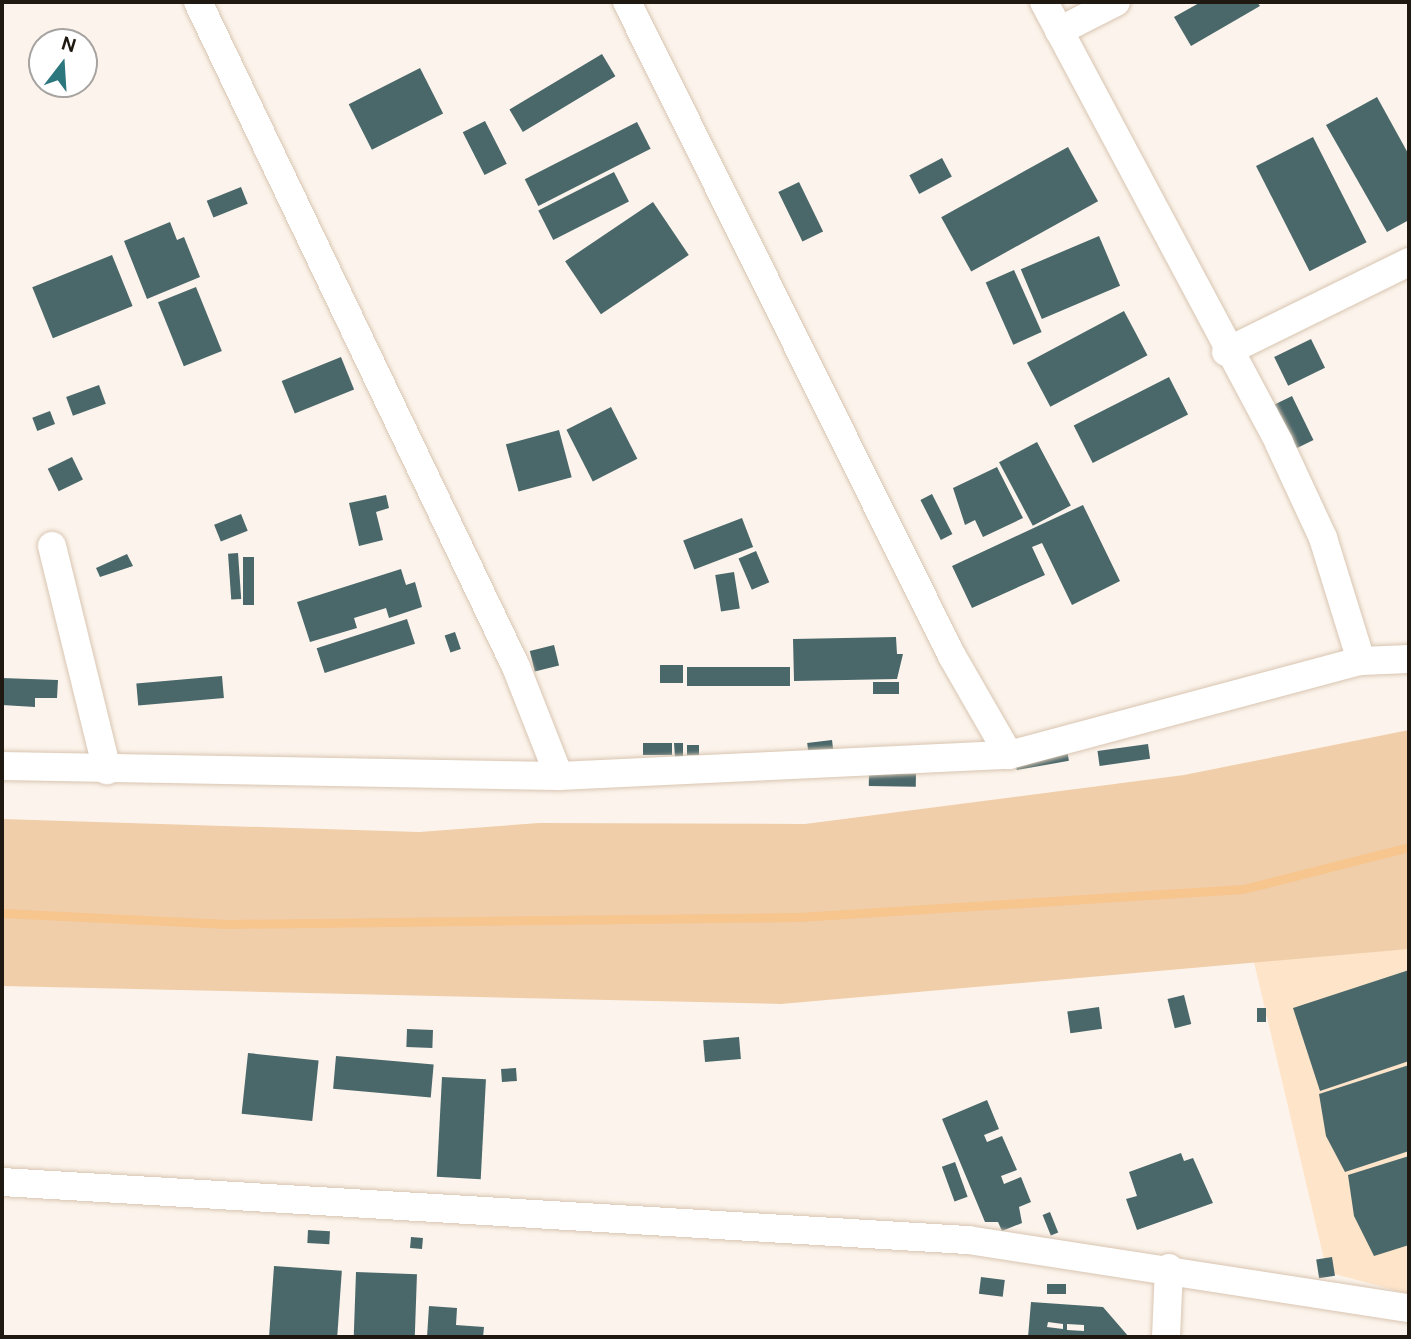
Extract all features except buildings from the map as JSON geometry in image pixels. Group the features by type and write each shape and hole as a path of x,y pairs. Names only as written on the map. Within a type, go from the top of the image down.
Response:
{"street":[{"path":"198,2 516,667 559,776"},
{"path":"627,2 952,656 1009,755"},
{"path":"1044,2 1323,538 1361,662"},
{"path":"1059,31 1116,2"},
{"path":"1226,352 1409,262"},
{"path":"52,546 107,770"},
{"path":"2,765 107,770 559,776 1009,755 1361,662 1409,659"},
{"path":"2,1182 968,1240 1169,1268 1409,1308"},
{"path":"1166,1337 1169,1268"}],"shaded area":[{"path":"1409,730 1409,949 781,1004 2,986 2,819 419,832 539,823 805,824 1184,775"},
{"path":"1409,949 1409,1294 1327,1272 1253,958"}],"waterway":[{"path":"2,913 223,924 799,917 1243,889 1409,847"}]}
